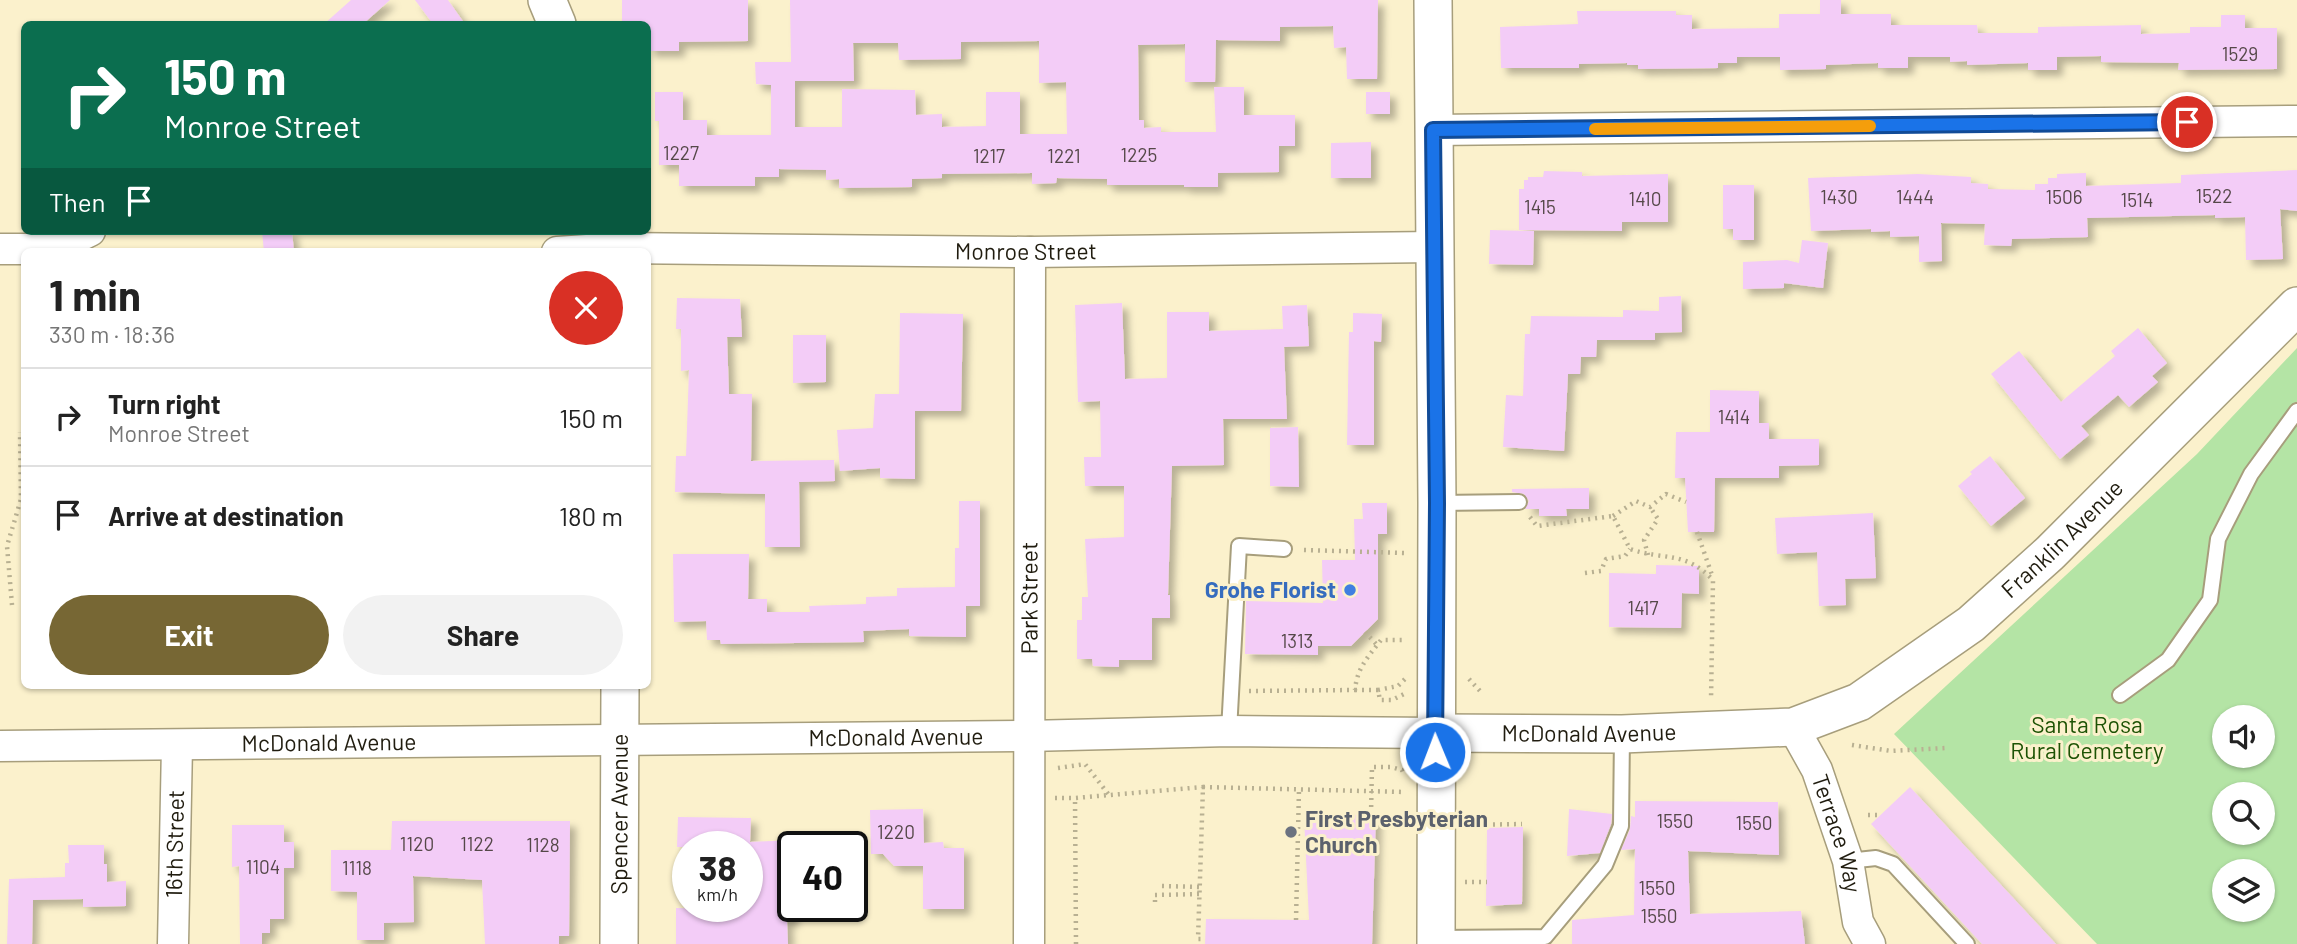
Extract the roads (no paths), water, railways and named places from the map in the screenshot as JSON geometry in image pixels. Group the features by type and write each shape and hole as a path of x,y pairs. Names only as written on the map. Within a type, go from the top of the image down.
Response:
{"street":[{"path":"547,0 556,21"},
{"path":"1433,0 1437,503 1436,941"},
{"path":"1433,130 2297,121"},
{"path":"53,248 81,235"},
{"name":"Monroe Street","path":"586,248 616,244 1030,252 1434,247"},
{"path":"0,249 21,249"},
{"name":"Park Street","path":"1029,944 1030,252"},
{"name":"Franklin Avenue","path":"1793,727 1859,702 1971,624 2050,553 2297,306"},
{"name":"Spencer Avenue","path":"619,944 620,689"},
{"name":"McDonald Avenue","path":"0,746 1228,732 1622,734 1793,727"},
{"name":"Terrace Way","path":"1793,727 1817,770 1848,861 1858,922 1870,944"},
{"name":"16th Street","path":"173,944 177,745"}],"lane":[{"path":"2120,695 2168,660 2210,600 2218,539 2251,474 2297,411"},
{"path":"1437,503 1520,502"},
{"path":"1228,732 1239,545 1284,549"},
{"path":"1436,941 1545,937 1605,865 1621,826 1622,734"},
{"path":"1848,861 1876,858 1893,863 1967,944"}],"place":[{"name":"Grohe Florist","path":"1350,590"},
{"name":"First Presbyterian Church","path":"1291,832"}],"park label":[{"name":"Santa Rosa Rural Cemetery","path":"2087,738"}]}
